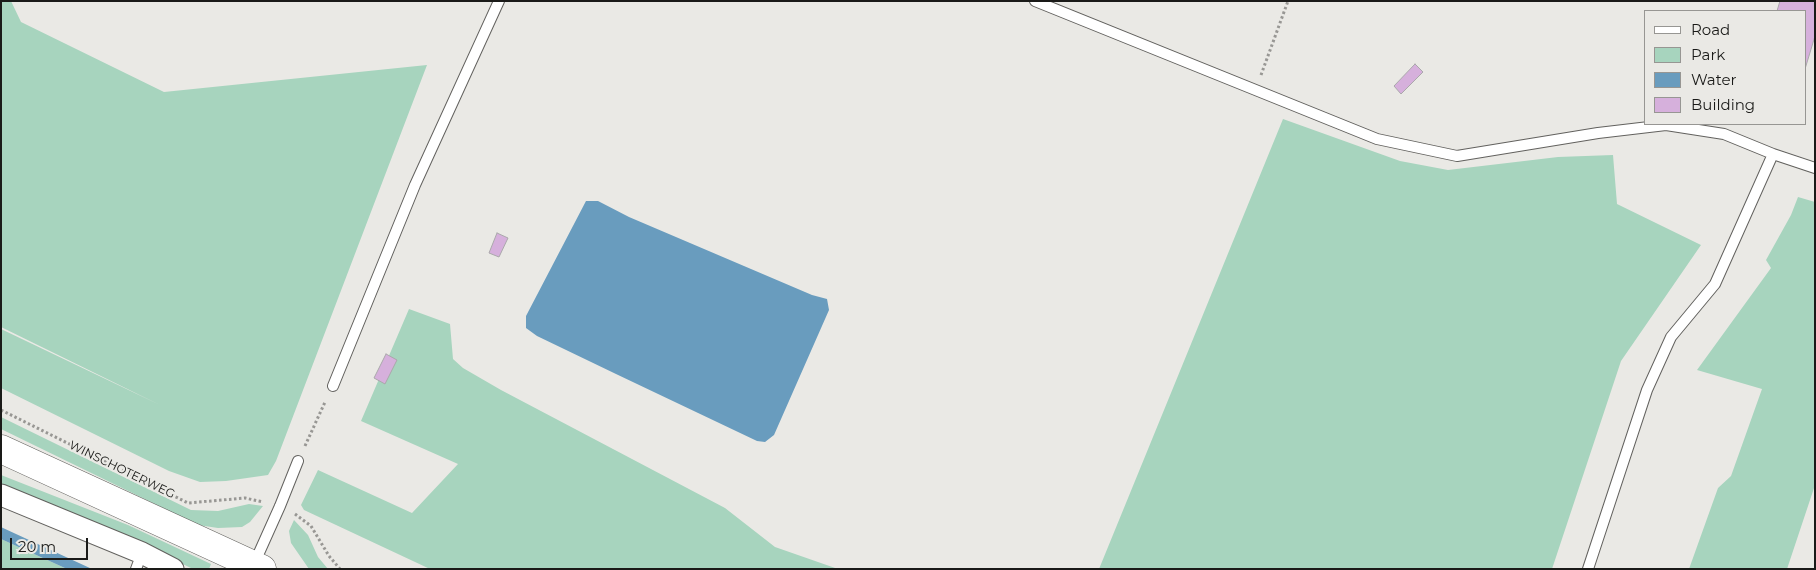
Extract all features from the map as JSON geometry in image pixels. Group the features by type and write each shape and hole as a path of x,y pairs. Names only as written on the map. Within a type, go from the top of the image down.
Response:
{"main road":[{"path":"5,451 256,567"}],"street":[{"path":"1,495 139,561 173,569"}],"lane":[{"path":"333,386 416,185 499,1"},
{"path":"1035,1 1377,139 1457,156 1598,133 1666,125 1724,134 1773,154 1814,165"},
{"path":"1588,569 1647,390 1671,337 1715,284 1773,154"},
{"path":"256,567 298,461"}],"path":[{"path":"1256,89 1288,1"},
{"path":"298,461 333,386"},
{"name":"WINSCHOTERWEG","path":"1,410 188,503 245,498 280,506 301,517 311,526 329,556 340,569"}],"green space":[{"path":"1,1 11,1 21,22 164,92 427,65 276,461 268,475 226,481 200,482 169,471 1,388 1,329 160,405 1,327"},
{"path":"1283,119 1400,161 1448,170 1558,157 1613,155 1617,204 1701,245 1621,361 1552,569 1099,569"},
{"path":"1798,197 1815,202 1815,485 1787,569 1689,569 1718,488 1731,476 1762,389 1697,370 1771,268 1766,260 1791,215"},
{"path":"409,309 450,324 453,359 463,368 725,508 775,547 838,569 430,569 304,510 301,505 318,470 412,513 458,464 361,421"},
{"path":"1,417 191,510 218,511 249,504 263,506 250,522 242,527 218,528 198,525 1,429"},
{"path":"1,475 128,525 211,564 209,569 193,569 129,538 1,484"},
{"path":"294,520 308,535 318,557 328,569 309,569 291,543 289,531"},
{"path":"1,539 67,569 1,569"}],"water":[{"path":"586,201 598,201 629,217 812,295 827,299 829,310 774,435 765,442 757,441 616,374 537,336 526,328 526,316"},
{"path":"1,527 92,569 67,569 1,539"}],"building":[{"path":"1780,1 1815,1 1815,36 1806,66 1806,10 1777,10"},
{"path":"1415,64 1423,72 1401,94 1394,86"},
{"path":"497,233 508,238 499,257 489,253"},
{"path":"386,354 397,360 385,384 374,378"}]}
